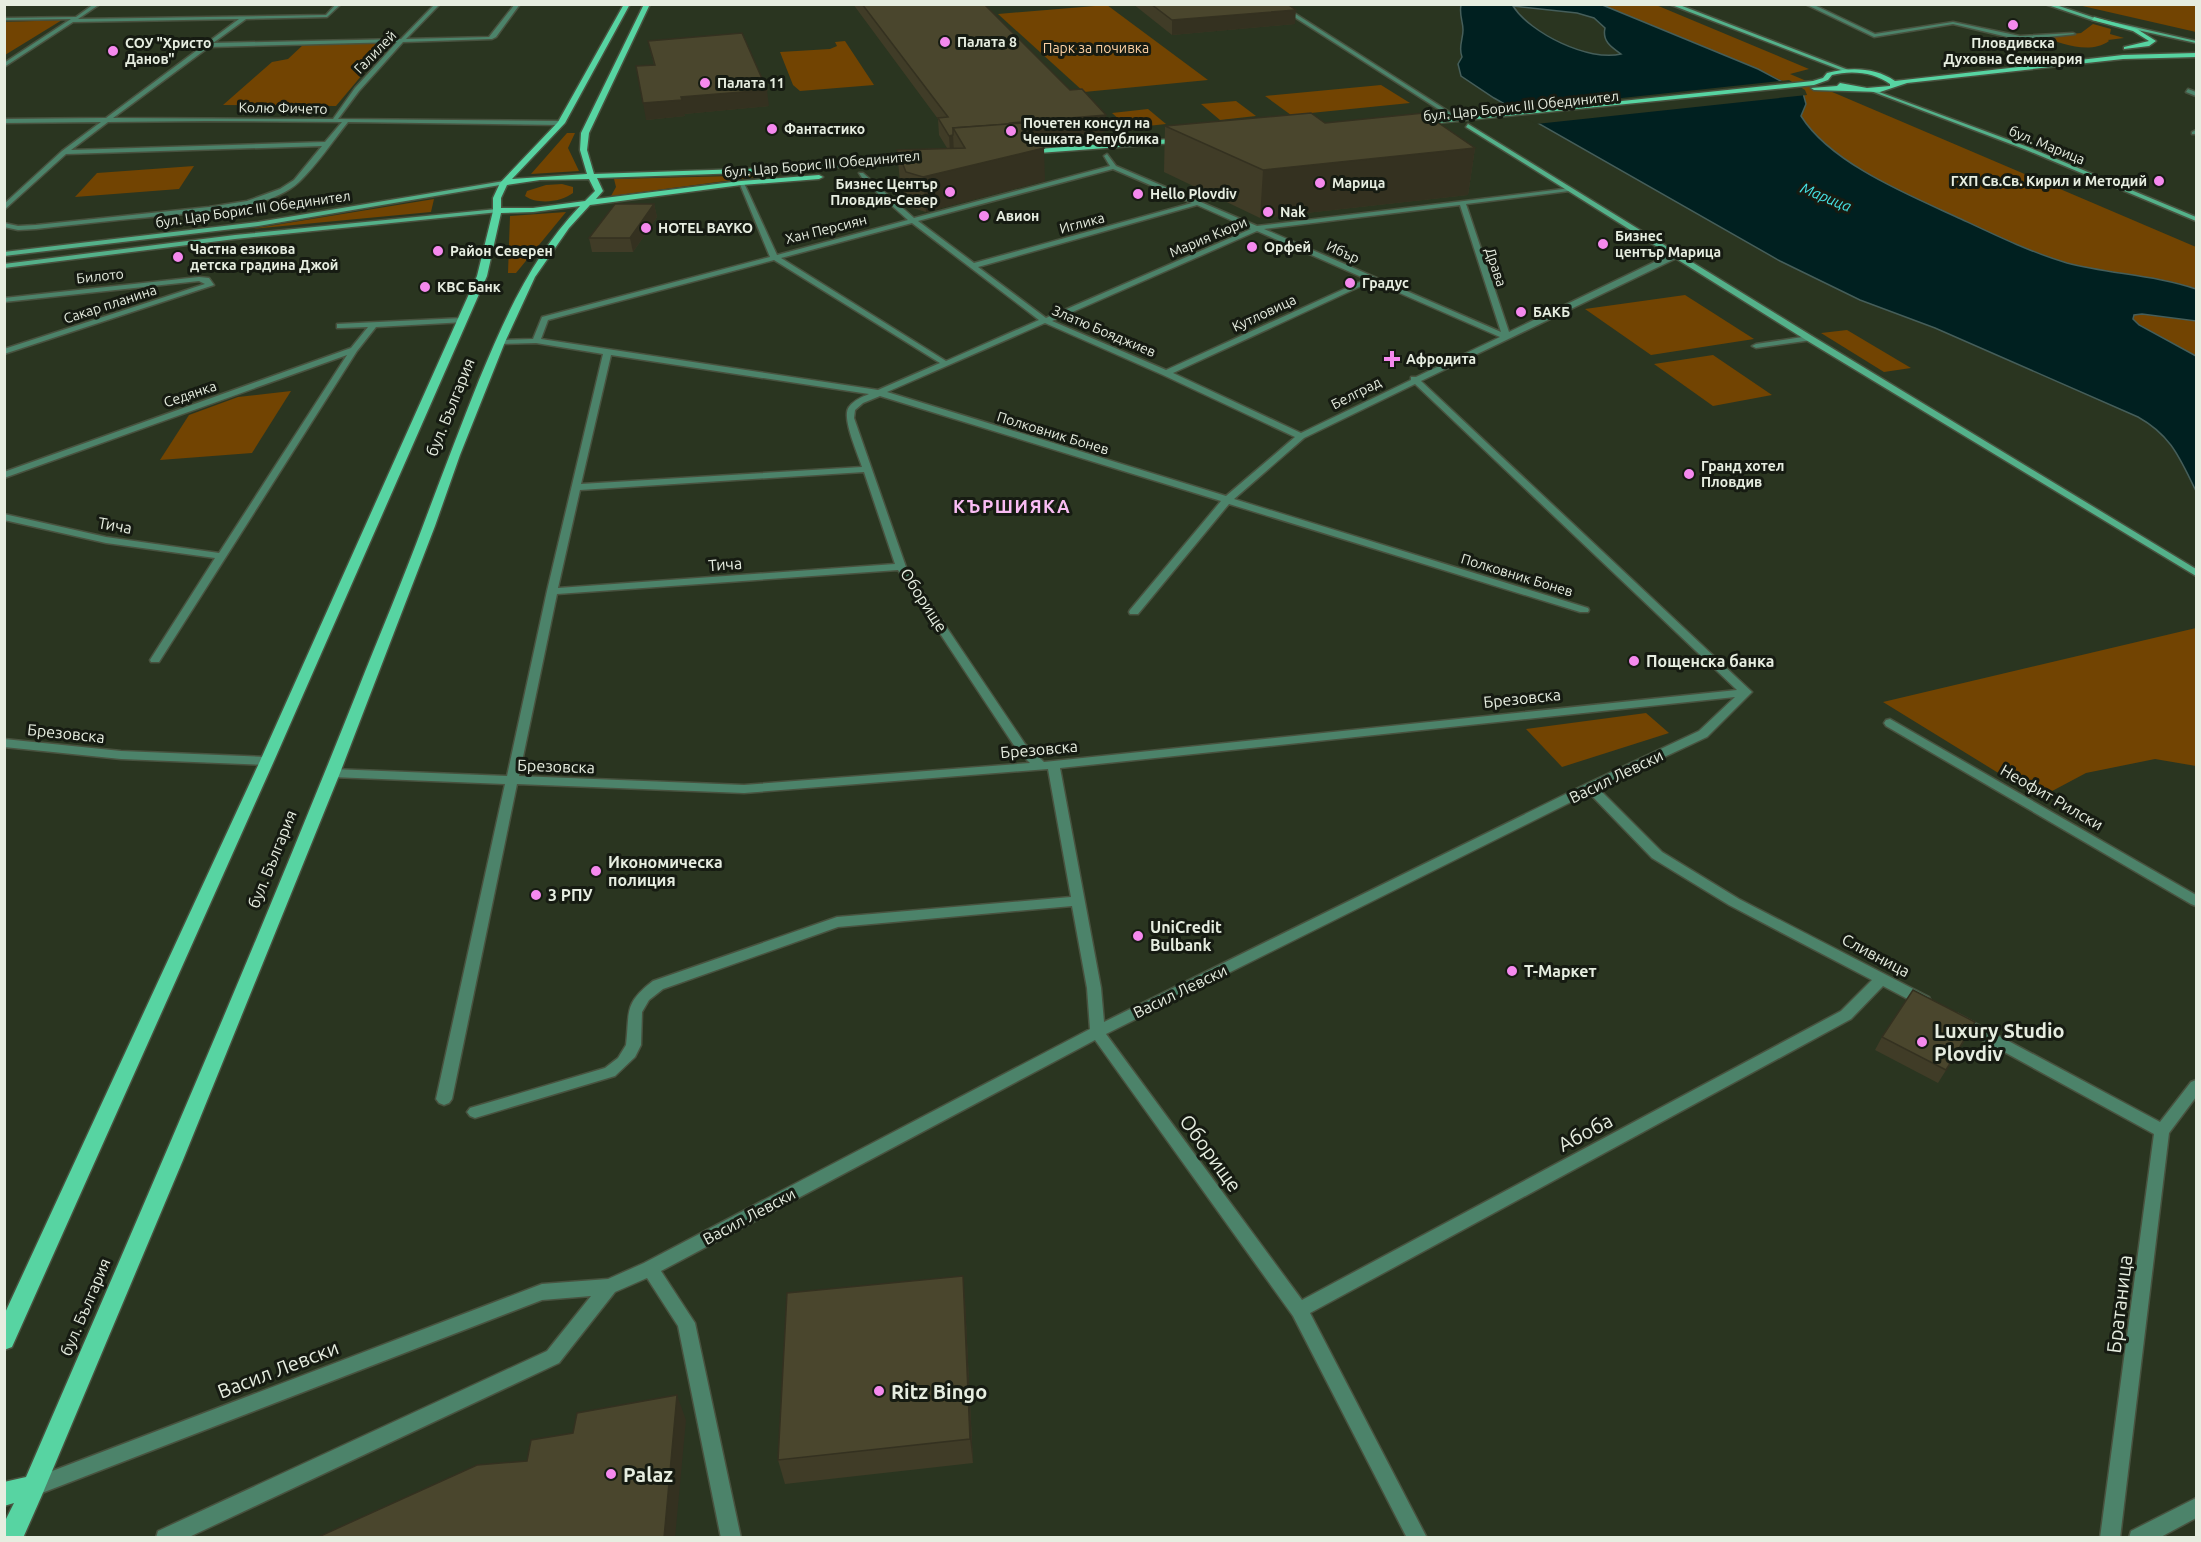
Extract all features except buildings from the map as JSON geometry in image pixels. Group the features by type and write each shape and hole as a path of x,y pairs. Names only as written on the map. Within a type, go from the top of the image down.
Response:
{"main road":[{"path":"504,183 561,123 627,4"},
{"path":"592,177 582,147 585,134 647,4"},
{"path":"2094,19 2135,30 2153,41 2147,45 2117,49"},
{"name":"бул. Цар Борис III Обединител","path":"2096,52 2196,53"},
{"name":"бул. Цар Борис III Обединител","path":"1826,83 1468,126 1409,127 1814,83 1826,83 1873,90 2122,57 2196,53"},
{"path":"1874,74 1895,71"},
{"path":"1834,72 1874,74 1888,78 1891,88"},
{"name":"бул. Цар Борис III Обединител","path":"1826,83 1829,74 1834,72"},
{"path":"1017,153 1191,140"},
{"path":"1095,157 1119,155"},
{"name":"бул. Цар Борис III Обединител","path":"504,183 540,178 768,170 925,159"},
{"name":"бул. Цар Борис III Обединител","path":"850,174 873,173"},
{"name":"бул. Цар Борис III Обединител","path":"497,211 585,204 741,183 828,176"},
{"name":"бул. България","path":"10,1538 34,1487 173,1160 332,773 429,526 454,455 500,342 530,277 566,226 599,190 599,186 592,177"},
{"name":"бул. България","path":"4,1340 267,761 482,276 497,211 497,198 504,183"},
{"path":"4,1494 34,1487"}],"street":[{"path":"4,66 98,4"},
{"path":"70,21 327,16 339,4"},
{"name":"Галилей","path":"334,121 365,80 438,4"},
{"path":"209,45 490,38 494,36 518,4"},
{"path":"1276,4 1459,120"},
{"path":"1671,4 1848,71"},
{"path":"1808,4 1874,36 1951,23 2020,38 2073,34"},
{"path":"2047,4 2094,19 2196,42"},
{"path":"2070,4 2086,9"},
{"path":"2108,15 2196,36"},
{"path":"4,19 75,18"},
{"path":"4,208 63,152 244,18"},
{"path":"1805,56 1834,72"},
{"name":"бул. Марица","path":"1891,88 2196,219"},
{"path":"2188,92 2196,94"},
{"name":"Колю Фичето","path":"4,121 107,119 561,123"},
{"path":"4,225 36,227 230,205 266,197 289,187 346,121"},
{"path":"1468,126 1809,338 2196,573"},
{"path":"63,152 327,144"},
{"path":"1107,156 1114,167"},
{"name":"Ибър","path":"1114,167 1507,337"},
{"name":"Хан Персиян","path":"536,341 545,319 1114,167"},
{"name":"Златю Бояджиев","path":"861,174 914,221 1044,320 1166,373 1301,436"},
{"name":"бул. Цар Борис III Обединител","path":"4,254 258,224 504,183"},
{"path":"741,183 774,256 946,364"},
{"name":"Мария Кюри","path":"880,393 1258,228 1569,189"},
{"name":"Иглика","path":"972,266 1198,203"},
{"name":"Драва","path":"1463,204 1507,337"},
{"name":"бул. Цар Борис III Обединител","path":"4,266 235,237 497,211"},
{"name":"Белград","path":"1134,612 1226,501 1301,436 1414,379 1507,337 1676,255"},
{"name":"Кутловица","path":"1166,373 1373,278"},
{"name":"Билото","path":"4,300 199,279"},
{"name":"Сакар планина","path":"4,352 210,285 206,279 199,279"},
{"path":"340,326 462,320"},
{"path":"155,660 354,350 374,324"},
{"path":"1756,346 1809,338"},
{"name":"Полковник Бонев","path":"500,342 536,341 607,354 880,393 1584,610"},
{"name":"Седянка","path":"4,474 354,350"},
{"path":"444,1099 552,591 607,354"},
{"path":"1414,379 1746,692"},
{"name":"Оборище","path":"880,393 861,401 851,409 850,417 901,567 1021,747 1030,757 1047,765"},
{"path":"576,487 869,469"},
{"name":"Тича","path":"4,517 106,540 221,556"},
{"name":"Тича","path":"552,591 901,567"},
{"name":"Брезовска","path":"332,773 744,789 1047,765 1746,692"},
{"name":"Васил Левски","path":"34,1487 542,1292 609,1287 650,1268 1097,1032 1590,787 1703,734 1746,692"},
{"name":"Неофит Рилски","path":"1890,723 2196,901"},
{"name":"Брезовска","path":"5,744 121,755 267,761"},
{"path":"1047,765 1079,901 1094,988 1097,1032"},
{"name":"Сливница","path":"1590,787 1657,855 1734,902 1882,979 2162,1131"},
{"path":"475,1112 610,1072 627,1060 635,1044 634,1014 641,998 658,985 837,922 1079,901"},
{"name":"Абоба","path":"1299,1310 1846,1015 1882,979"},
{"name":"Оборище","path":"1097,1032 1299,1310 1418,1538"},
{"name":"Братаница","path":"2110,1538 2162,1131 2196,1086"},
{"path":"650,1268 686,1323 731,1538"},
{"name":"Васил Левски","path":"165,1538 553,1357 609,1287"},
{"path":"2138,1538 2196,1508"}],"green space":[{"name":"Парк за почивка","path":"1107,5 1208,80 1084,92 998,14"},
{"path":"1601,5 1656,5 1809,69 1790,74 2196,247 2196,289 2066,263 2013,243 1919,200 1873,177 1832,149 1814,133 1801,116 1802,110 1787,83"},
{"path":"2078,5 2196,5 2196,32"},
{"path":"62,20 5,55 5,22"},
{"path":"2093,24 2111,29 2110,34 2124,38 2108,40 2093,47 2084,47 2066,45 2041,37 2081,33"},
{"path":"845,41 874,85 800,91 793,85 780,52 830,49 837,46 835,42"},
{"path":"395,42 362,75 336,106 223,105 272,62 288,59 304,44"},
{"path":"1381,85 1410,103 1291,115 1265,96"},
{"path":"1236,101 1256,116 1220,120 1201,104"},
{"path":"1148,109 1166,124 1129,128 1112,113"},
{"path":"567,133 575,133 568,148 579,171 531,174"},
{"path":"194,166 179,189 75,197 97,173"},
{"path":"771,175 611,196 616,187 614,179"},
{"path":"562,184 573,187 573,193 562,199 536,201 525,196 527,191 546,185"},
{"path":"434,199 431,212 251,229"},
{"path":"566,212 516,273 508,273 510,216"},
{"path":"1685,295 1754,339 1651,355 1585,309"},
{"path":"2142,314 2196,321 2196,356 2139,325 2133,319 2133,315"},
{"path":"1847,330 1911,368 1884,372 1821,333"},
{"path":"1713,355 1772,395 1713,406 1654,364"},
{"path":"291,391 252,453 160,460 189,415 238,397"},
{"path":"2196,628 2196,766 2155,759 2086,773 2039,798 1883,702"},
{"path":"1646,713 1669,733 1562,767 1526,729"}],"water":[{"path":"1600,4 1758,69 1803,93 1806,104 1801,116 1814,133 1852,164 1919,200 2053,259 2196,289 2196,321 2142,314 2134,315 2133,319 2139,325 2196,356 2196,491 2180,459 2167,440 2150,424 2138,417 1935,328 1860,300 1780,261 1494,98 1461,76 1458,64 1462,57 1461,5","holes":["1513,6 1577,13 1594,18 1605,28 1606,40 1621,54 1593,54 1561,43 1533,26"]}],"pier":[{"path":"1789,80 1805,90 1807,95 1536,124 1509,110"}],"place":[{"name":"Пловдивска Духовна Семинария","path":"2013,25"},
{"name":"Палата 8","path":"945,42"},
{"name":"СОУ \"Христо Данов\"","path":"113,51"},
{"name":"Палата 11","path":"705,83"},
{"name":"Фантастико","path":"772,129"},
{"name":"Почетен консул на Чешката Република","path":"1011,131"},
{"name":"ГХП Св.Св. Кирил и Методий","path":"2159,181"},
{"name":"Марица","path":"1320,183"},
{"name":"Бизнес Център Пловдив-Север","path":"950,192"},
{"name":"Hello Plovdiv","path":"1138,194"},
{"name":"Nak","path":"1268,212"},
{"name":"Авион","path":"984,216"},
{"name":"HOTEL BAYKO","path":"646,228"},
{"name":"Бизнес център Марица","path":"1603,244"},
{"name":"Орфей","path":"1252,247"},
{"name":"Район Северен","path":"438,251"},
{"name":"Частна езикова детска градина Джой","path":"178,257"},
{"name":"Градус","path":"1350,283"},
{"name":"КВС Банк","path":"425,287"},
{"name":"БАКБ","path":"1521,312"},
{"name":"Афродита","path":"1392,359"},
{"name":"Гранд хотел Пловдив","path":"1689,474"},
{"name":"Пощенска банка","path":"1634,661"},
{"name":"Икономическа полиция","path":"596,871"},
{"name":"3 РПУ","path":"536,895"},
{"name":"UniCredit Bulbank","path":"1138,936"},
{"name":"Т-Маркет","path":"1512,971"},
{"name":"Luxury Studio Plovdiv","path":"1922,1042"},
{"name":"Ritz Bingo","path":"879,1391"},
{"name":"Palaz","path":"611,1474"}],"district":[{"name":"КЪРШИЯКА","path":"1012,506"}]}
